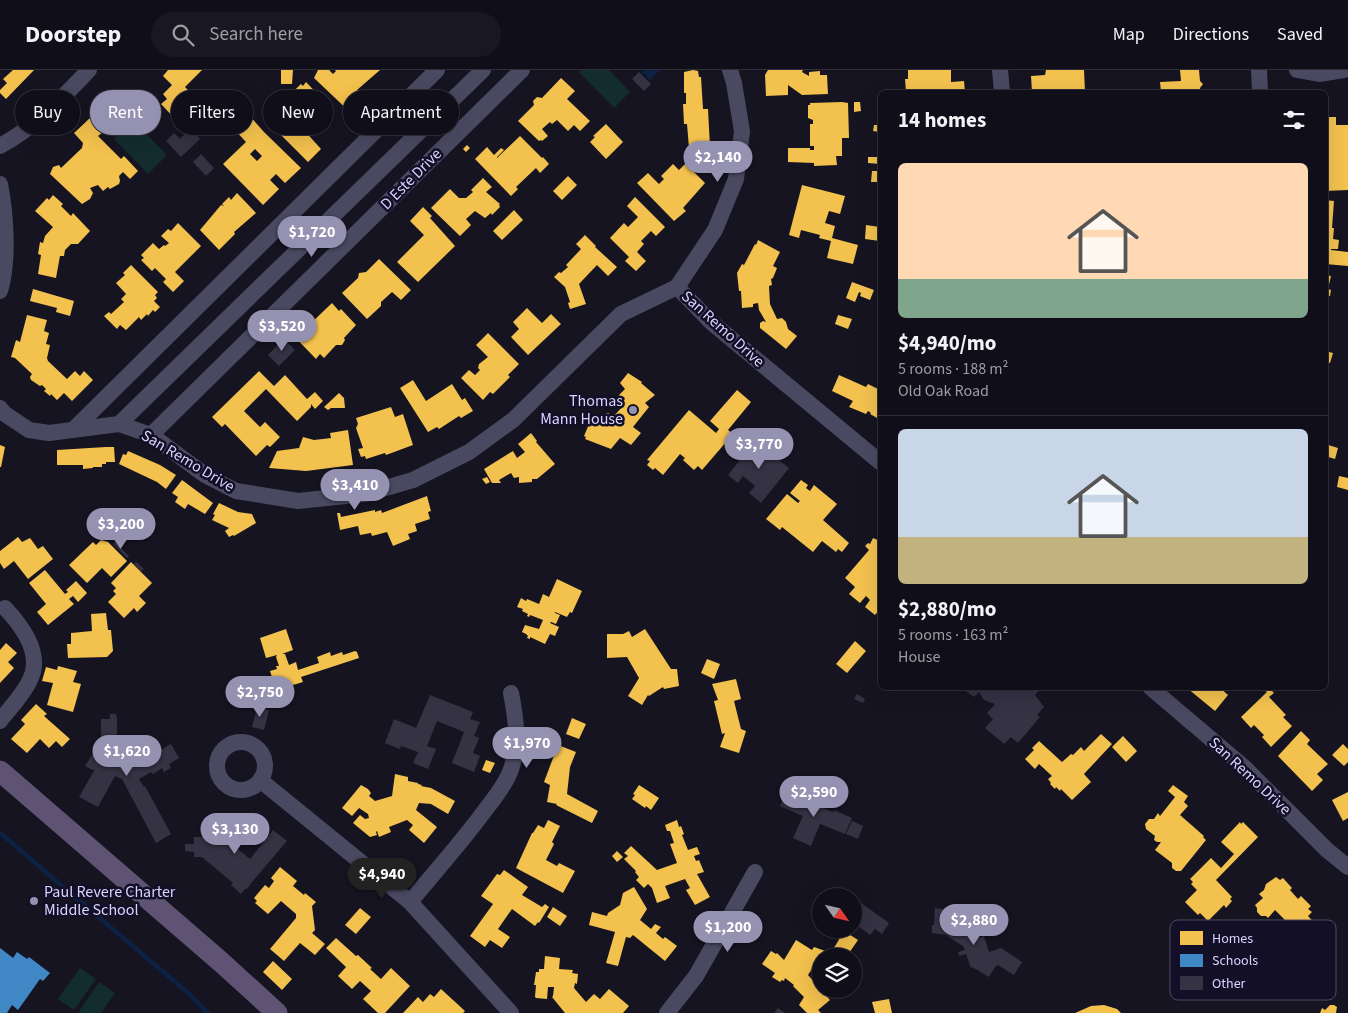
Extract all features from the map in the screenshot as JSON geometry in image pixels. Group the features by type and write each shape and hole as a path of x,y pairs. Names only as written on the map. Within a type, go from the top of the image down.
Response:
{"main road":[{"path":"0,771 278,1013"}],"street":[{"path":"0,146 18,136 48,111 89,70"},
{"path":"73,430 436,70"},
{"name":"D Este Drive","path":"119,424 483,70"},
{"name":"D Este Drive","path":"151,435 522,70"},
{"path":"677,287 715,230 736,179 742,132 734,82 730,70"},
{"path":"1000,70 1002,90"},
{"path":"1258,70 1260,90"},
{"path":"1296,70 1319,74 1344,70"},
{"path":"0,184 3,199 6,248 0,291"},
{"name":"San Remo Drive","path":"0,408 5,414 29,430 49,433 119,424 151,435 205,475 236,491 298,501 365,494 413,480 469,452 513,420 621,314 677,287 711,322 878,460"},
{"path":"0,721 27,685 31,678 34,662 32,646 14,617 5,608"},
{"name":"San Remo Drive","path":"1153,690 1244,767 1327,850 1348,867"},
{"path":"410,902 496,796 510,772 515,749 516,728 511,692"},
{"path":"260,780 410,902 511,1013"},
{"path":"667,1013 696,976 755,872"}],"green space":[{"path":"582,70 609,70 630,92 614,108 579,72"},
{"path":"118,135 148,135 167,155 148,174 114,139"},
{"path":"80,968 96,979 74,1010 58,999"},
{"path":"99,982 115,993 101,1013 78,1013"}],"water":[{"path":"644,70 660,70 650,80 642,72"}],"building: Homes":[{"path":"13,70 34,70 6,99 0,93 0,90 7,83 3,79"},
{"path":"168,70 202,70 185,87 188,90 171,90 171,115 161,104 167,99 163,94 172,85 163,76"},
{"path":"281,70 293,70 292,84 281,84"},
{"path":"318,70 329,70 333,74 335,70 380,70 357,90 343,90 343,106 333,96 333,90 327,90 314,78"},
{"path":"768,70 803,70 802,72 809,76 809,72 820,71 820,75 827,75 828,94 802,95 788,85 788,95 766,96 765,75"},
{"path":"908,70 951,70 951,82 964,81 965,90 906,90 905,79 908,79"},
{"path":"1046,70 1084,70 1085,90 1032,90 1031,76 1045,75"},
{"path":"1180,70 1199,70 1200,81 1203,84 1200,90 1161,90 1160,82 1181,81"},
{"path":"698,71 699,77 701,77 703,109 708,109 710,147 708,147 708,156 696,156 694,148 689,148 687,124 684,124 683,104 686,104 686,93 684,93 684,72"},
{"path":"561,78 575,91 567,99 590,121 580,131 574,125 568,131 557,120 552,124 550,122 542,129 548,136 539,141 518,121 534,105 533,101 537,97 542,98"},
{"path":"306,82 314,90 295,90 301,84 303,86"},
{"path":"854,102 860,102 861,111 854,112"},
{"path":"810,103 848,103 849,138 842,138 842,156 836,156 837,165 814,166 814,163 788,162 788,148 810,148 810,150 814,150 814,146 810,146 810,124 813,124 813,120 808,118 808,105"},
{"path":"1328,117 1336,117 1336,125 1348,125 1348,190 1328,191"},
{"path":"90,118 90,135 99,135 98,136 121,159 124,156 138,171 130,179 123,172 119,176 119,184 110,189 108,187 103,191 98,185 90,188 93,193 90,199 82,204 50,174 53,167 59,165 61,168 82,148 83,143 76,135 80,135 80,127"},
{"path":"253,120 263,131 263,135 267,135 301,168 285,183 276,174 270,180 279,189 263,205 223,164 246,142 239,135 253,135","holes":["255,149 262,156 257,161 250,154"]},
{"path":"606,124 623,142 606,159 590,142 595,137 593,136"},
{"path":"874,125 878,125 878,132 873,131"},
{"path":"281,135 308,135 321,149 308,162"},
{"path":"520,136 549,164 540,173 536,168 516,187 518,189 511,196 475,159 487,147 494,155 501,148 504,150 497,158"},
{"path":"467,145 470,148 466,152 463,149"},
{"path":"868,157 878,157 878,164 868,163"},
{"path":"673,164 679,170 685,164 687,165 705,183 683,208 686,211 674,221 637,183 648,173 659,184 664,179 661,176"},
{"path":"872,171 878,171 878,182 871,182"},
{"path":"568,176 577,185 562,200 553,191"},
{"path":"483,178 492,187 486,192 500,204 500,207 492,215 491,213 485,218 475,211 466,219 471,225 460,236 431,208 450,189 459,198 466,198"},
{"path":"802,185 845,196 840,214 829,211 825,223 835,226 832,238 858,245 853,264 827,258 831,241 819,238 820,235 801,230 799,238 789,235"},
{"path":"237,193 256,213 234,232 235,234 219,250 200,230 221,205 224,206 222,204 229,197 231,200"},
{"path":"53,195 63,204 61,206 71,216 73,213 90,231 78,244 71,244 65,250 64,256 60,256 56,278 38,274 41,255 38,254 40,242 43,243 45,236 53,227 35,211 47,198 49,200"},
{"path":"635,197 665,227 656,236 651,231 641,241 644,244 637,252 646,261 636,271 625,261 629,257 610,238 624,223 628,227 638,217 627,206"},
{"path":"1328,200 1334,201 1333,239 1339,240 1338,249 1331,250 1348,252 1348,266 1328,264"},
{"path":"423,207 432,216 430,218 455,246 418,282 397,262 424,235 410,221"},
{"path":"514,210 523,220 502,240 493,231"},
{"path":"178,223 201,246 175,272 184,281 173,292 163,282 166,279 155,268 152,271 141,260 144,258 141,255 153,243 159,249 169,243 161,236 168,229 171,231"},
{"path":"866,225 878,227 878,241 865,239"},
{"path":"585,235 617,267 608,276 597,265 579,284 586,304 570,309 568,303 570,302 565,287 554,277 568,267 566,265 581,249 576,244"},
{"path":"758,240 780,252 773,266 777,268 771,279 772,285 769,286 770,304 777,319 782,318 786,322 788,329 797,336 786,349 760,328 760,323 766,322 759,310 758,303 753,304 753,307 742,308 737,273 742,264 744,265"},
{"path":"379,259 411,290 401,300 392,292 367,319 342,293 358,278 359,273 366,272"},
{"path":"131,265 158,292 155,295 157,298 154,301 160,307 155,312 153,310 148,316 147,314 141,320 139,317 126,330 120,325 117,329 104,316 109,312 111,314 124,302 121,299 126,294 116,283 125,275 123,273"},
{"path":"1328,276 1331,276 1328,289"},
{"path":"852,282 874,290 870,300 860,296 861,293 859,292 855,302 846,298"},
{"path":"33,289 74,301 70,316 56,312 57,308 30,301"},
{"path":"1328,289 1331,290 1330,296 1328,296"},
{"path":"332,303 339,311 341,309 356,325 344,338 345,340 342,345 336,345 324,358 320,354 316,359 290,332 302,320 308,326"},
{"path":"527,308 542,323 551,314 561,324 528,355 511,337 519,329 513,322"},
{"path":"27,315 47,320 44,331 49,333 46,344 50,345 48,361 67,379 75,371 80,376 84,371 93,380 72,401 64,393 57,400 51,394 50,396 44,391 46,389 42,385 40,386 31,380 32,374 15,358 11,357 16,340 20,342"},
{"path":"838,315 852,319 848,329 835,324"},
{"path":"488,333 519,364 508,375 510,377 493,394 490,392 483,400 461,378 469,370 475,375 480,370 478,368 479,364 488,357 476,345"},
{"path":"1328,352 1333,353 1330,363 1328,363"},
{"path":"259,371 274,386 285,375 307,399 315,392 323,401 315,409 311,404 311,407 297,421 266,389 244,411 260,427 265,422 280,437 270,447 267,445 256,456 225,424 222,427 212,417"},
{"name":"Thomas Mann House","path":"628,373 642,382 655,395 645,403 649,407 633,427 641,433 631,445 620,438 611,449 585,439 586,437 584,436 590,422 596,425 600,416 608,413 613,417 624,405 620,402 619,395 625,389 620,383"},
{"path":"839,375 866,387 868,384 878,389 878,418 868,411 866,414 849,407 853,401 832,391"},
{"path":"413,380 426,401 452,384 462,400 465,398 473,411 461,418 459,416 439,429 437,427 428,432 400,388"},
{"path":"737,390 751,402 728,430 733,434 702,470 698,466 694,470 683,460 685,458 680,454 663,475 655,468 653,470 647,465 650,461 647,460 689,410 716,433 719,429 710,421"},
{"path":"339,393 344,398 345,408 331,408 328,410 324,407"},
{"path":"391,407 395,417 403,414 413,445 386,455 385,453 366,459 365,456 361,457 358,449 363,448 356,428 358,424 356,418"},
{"path":"348,430 353,465 306,471 269,468 277,451 299,448 303,437 314,440 331,438 330,433"},
{"path":"531,433 536,442 555,464 537,479 532,479 532,482 519,483 519,477 514,478 511,473 499,480 501,483 492,483 484,469 513,451 517,458 525,452 518,444"},
{"path":"0,445 5,447 1,467 0,467"},
{"path":"1328,445 1338,448 1335,459 1328,457"},
{"path":"114,447 115,462 106,462 106,464 102,464 102,467 83,469 83,465 57,465 57,450"},
{"path":"128,451 160,465 176,475 166,489 157,482 119,464 123,454 126,455"},
{"path":"1339,476 1348,478 1348,490 1337,487"},
{"path":"487,477 490,482 486,484 482,479"},
{"path":"182,480 213,503 205,514 188,504 185,509 175,502 178,497 172,493"},
{"path":"801,480 808,485 806,488 810,491 814,485 837,504 823,520 849,543 842,552 838,549 836,552 822,541 813,552 782,527 780,530 766,519 787,494 798,503 800,501 790,493"},
{"path":"427,496 431,511 428,512 430,519 415,524 417,531 408,534 410,539 393,546 387,532 372,536 371,533 360,535 358,526 340,530 337,513 340,513 341,517 375,510 375,512 381,510 382,513"},
{"path":"219,503 238,512 252,514 256,523 229,537 225,531 229,528 212,520"},
{"path":"18,537 22,542 30,538 38,549 43,546 53,559 28,579 14,561 4,569 0,563 0,551"},
{"path":"873,538 878,540 878,611 875,615 865,607 870,600 866,596 860,603 849,594 855,587 845,578 869,550 865,546 868,543 870,544"},
{"path":"101,540 108,542 127,561 111,577 102,568 87,583 69,565 93,542 96,545"},
{"path":"131,562 152,583 139,596 146,603 137,612 134,608 124,618 108,602 116,594 113,591 116,588 111,583"},
{"path":"45,570 65,594 68,592 66,590 76,581 87,593 78,602 73,596 69,599 74,604 48,625 37,612 46,604 29,583"},
{"path":"557,579 582,591 572,613 570,612 567,617 555,612 560,615 556,624 550,623 559,627 555,636 550,634 545,644 530,637 530,639 527,638 528,636 522,632 525,625 539,629 543,620 530,615 529,617 527,616 528,614 522,611 523,609 517,607 521,598 539,604 543,594 549,597"},
{"path":"106,613 108,630 111,630 113,651 107,657 68,658 67,644 71,644 71,633 92,631 91,614"},
{"path":"286,629 293,650 282,654 285,654 289,665 296,662 298,670 319,663 317,657 330,652 331,656 342,652 343,655 355,651 359,658 301,677 303,682 276,690 270,671 277,669 276,666 279,666 277,655 266,658 260,638"},
{"path":"645,629 671,669 677,669 679,686 664,689 663,687 648,695 642,705 628,696 639,678 627,657 607,658 607,634 623,634 629,631 632,637"},
{"path":"855,641 866,651 847,673 836,664"},
{"path":"6,643 17,653 8,662 14,668 0,683 0,650"},
{"path":"707,659 720,664 714,679 701,673"},
{"path":"58,666 77,671 73,682 81,684 73,712 47,705 53,683 42,681 46,667 57,670"},
{"path":"736,679 741,699 734,701 741,729 746,731 739,753 720,747 725,733 722,734 714,701 718,700 712,684"},
{"path":"1189,690 1222,690 1228,695 1215,711"},
{"path":"1264,690 1273,690 1272,691 1274,693 1269,697 1286,715 1283,717 1292,726 1271,747 1262,737 1264,735 1254,725 1251,728 1241,717 1267,692"},
{"path":"36,704 47,714 44,716 70,739 62,747 56,741 49,748 40,739 27,753 11,739 25,724 21,720"},
{"path":"572,718 586,724 579,739 566,734"},
{"path":"1301,731 1310,740 1307,744 1328,764 1317,774 1323,780 1312,791 1278,756"},
{"path":"1101,734 1112,744 1084,774 1091,782 1072,800 1061,789 1060,791 1056,787 1055,789 1050,784 1048,779 1052,776 1039,764 1035,769 1025,759 1034,750 1032,748 1039,741 1062,762 1081,747 1084,751"},
{"path":"1123,736 1137,751 1126,762 1112,747"},
{"path":"1343,744 1348,749 1348,762 1344,766 1332,755"},
{"path":"558,745 576,752 570,767 567,794 598,811 592,823 557,804 547,802 550,785 544,782"},
{"path":"486,760 495,763 490,773 482,770"},
{"path":"395,774 408,777 408,781 431,788 455,801 448,814 431,804 419,803 416,810 437,827 424,843 409,830 413,825 407,820 389,827 391,832 379,837 377,831 377,835 370,837 353,823 360,815 365,819 369,818 368,814 359,808 352,816 342,808 361,785 368,789 371,793 369,796 375,801 392,796"},
{"path":"639,785 659,798 651,810 632,799"},
{"path":"1173,785 1188,796 1184,802 1188,806 1180,815 1206,840 1181,871 1176,871 1172,868 1172,863 1155,850 1161,842 1154,840 1155,836 1146,829 1145,824 1149,819 1154,819 1158,813 1160,816 1175,797 1168,791"},
{"path":"1348,792 1348,818 1343,821 1332,800"},
{"path":"548,820 560,826 546,860 557,866 559,863 575,871 563,893 516,868 532,833 538,825 544,828"},
{"path":"677,820 684,834 682,835 688,850 697,847 700,854 694,856 696,861 699,860 704,872 697,874 710,897 695,905 686,890 690,888 685,879 665,886 670,898 657,903 652,888 648,884 644,888 636,880 639,877 636,871 624,859 628,856 624,853 631,846 657,870 677,863 670,844 674,843 670,831 667,831 665,825"},
{"path":"1240,822 1241,824 1243,822 1258,837 1216,880 1232,897 1230,899 1232,901 1226,908 1224,905 1207,920 1200,913 1198,915 1185,902 1197,890 1191,884 1193,882 1190,879 1211,858 1221,868 1234,854 1221,842"},
{"path":"617,851 623,857 617,862 612,856"},
{"path":"280,867 297,881 293,886 316,902 312,906 315,930 312,933 325,944 315,955 300,943 284,961 270,949 296,918 296,914 281,901 268,914 255,903 257,901 254,898 265,885 269,888 274,881 271,878"},
{"path":"504,870 528,887 522,895 542,907 545,904 549,907 535,926 512,909 498,929 510,937 502,948 490,940 485,947 470,936 493,904 481,896 497,874 500,875"},
{"path":"1276,877 1280,880 1283,878 1292,888 1290,890 1298,899 1301,896 1311,906 1308,909 1312,912 1308,916 1312,920 1285,920 1275,910 1268,918 1261,916 1257,912 1255,905 1263,898 1259,894 1264,890 1266,884"},
{"path":"634,887 647,909 640,920 651,929 655,924 661,927 656,933 677,946 665,961 633,935 630,938 626,937 618,966 606,963 615,932 589,925 592,912 607,916 608,913 620,905 623,893"},
{"path":"553,907 567,916 560,926 547,917"},
{"path":"360,908 371,917 356,934 345,925"},
{"path":"336,938 356,956 358,955 381,979 391,968 410,986 385,1013 378,1013 363,999 371,991 360,981 352,989 338,976 346,967 326,948"},
{"path":"840,938 855,938 858,940 852,948 834,948"},
{"path":"796,940 812,950 812,969 808,975 812,980 812,998 828,998 830,1000 818,1010 821,1013 807,1013 799,1005 804,997 794,985 785,978 784,981 780,982 772,977 775,973 762,964 771,951 777,953 784,960"},
{"path":"545,956 560,958 559,969 573,970 572,973 578,974 577,984 575,983 574,988 586,1002 594,994 600,999 609,989 629,1006 623,1013 565,1013 552,997 554,987 548,987 547,999 536,998 536,985 534,985 536,972 539,972 539,969 544,969"},
{"path":"273,961 292,979 282,990 263,972"},
{"path":"441,989 465,1011 463,1013 403,1013 418,997 423,1002 430,994 434,997"},
{"path":"889,999 892,1013 875,1013 872,1002"},
{"path":"1104,1005 1117,1009 1121,1013 1075,1013 1091,1006"},
{"path":"1330,1005 1337,1007 1336,1013 1320,1013 1322,1008 1325,1010"}],"building: Schools":[{"path":"0,948 13,958 17,952 27,959 29,957 50,973 43,981 40,979 18,1010 12,1005 7,1013 0,1013"}],"building: Other":[{"path":"639,72 651,84 644,91 632,79"},
{"path":"172,135 176,135 180,139 184,135 196,135 200,139 181,157 166,141"},
{"path":"201,154 214,168 206,176 193,162"},
{"path":"284,339 295,350 279,366 268,355"},
{"path":"751,438 789,468 761,503 749,493 755,486 743,476 738,483 728,475 743,456 739,452"},
{"path":"115,542 129,556 127,558 113,544"},
{"path":"136,562 144,569 141,571 134,564"},
{"path":"965,690 1039,690 1035,695 1044,707 1037,715 1040,717 1018,743 1011,737 1004,744 985,728 993,719 987,713 995,704 984,700 979,692 974,697"},
{"path":"857,694 865,699 863,703 854,699"},
{"path":"430,695 473,712 470,719 480,722 474,736 479,738 473,753 480,756 474,772 452,763 464,732 437,721 427,746 436,749 428,769 413,763 418,752 401,746 400,749 385,743 394,719 416,728"},
{"path":"257,707 269,710 264,730 252,727"},
{"path":"110,714 116,714 117,719 117,760 130,768 171,744 179,758 169,764 171,768 164,772 162,768 153,774 151,772 139,779 145,786 171,834 156,843 122,779 115,776 98,807 79,797 95,769 93,770 85,766 101,741 101,719 110,719"},
{"path":"786,792 852,818 845,834 820,824 811,846 793,838 803,816 780,806"},
{"path":"852,821 863,826 858,839 846,834"},
{"path":"218,823 234,823 234,846 250,859 273,830 287,841 241,894 231,885 233,883 202,857 194,857 194,852 185,851 185,844 194,844 194,837 218,837"},
{"path":"862,904 889,923 882,934 875,929 870,935 862,929"},
{"path":"935,908 943,909 943,913 954,915 954,923 978,938 984,936 989,952 1001,948 1022,962 1014,975 998,965 989,977 971,968 966,954 959,956 958,952 965,950 963,946 947,935 932,933"},
{"path":"778,1008 785,1013 774,1013"}],"waterway":[{"path":"0,833 188,993 208,1013"}],"place":[{"name":"Thomas Mann House","path":"633,410"},
{"name":"Paul Revere Charter Middle School","path":"34,901"}]}
